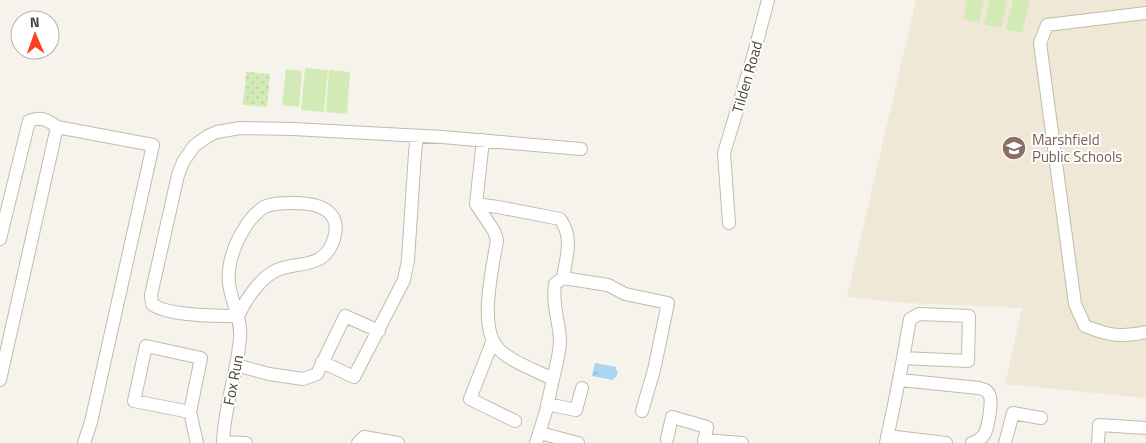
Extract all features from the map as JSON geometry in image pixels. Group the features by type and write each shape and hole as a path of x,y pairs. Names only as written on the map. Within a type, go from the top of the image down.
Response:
{"street":[{"name":"Tilden Road","path":"729,223 724,153 768,0"},
{"path":"1146,13 1047,25 1040,43 1075,304 1085,326 1106,334 1130,336 1146,332"},
{"path":"0,239 29,121 36,118 47,119 57,126 153,145 91,422 84,443"},
{"path":"0,380 57,126"},
{"path":"238,316 201,315 159,310 152,304 151,295 178,175 183,162 194,146 208,136 217,132 240,128 483,140 581,149"},
{"path":"322,362 354,377 404,280 408,260 415,153 418,136"},
{"path":"483,140 476,204 494,231 497,240 488,302 488,318 493,340 496,346 504,353 552,379"},
{"name":"Fox Run","path":"223,442 227,409 241,335 229,283 233,251 250,220 265,207 275,204 306,203 323,207 335,223 335,235 326,254 317,261 273,272 261,283 238,316"},
{"path":"476,204 498,206 560,219 566,228 569,241 563,278 555,284 554,294 560,342 538,438 577,443"},
{"path":"563,278 608,285 625,294 668,303 654,370 642,412"},
{"path":"903,358 968,361 969,316 919,314 910,319 887,440 946,443"},
{"path":"236,365 269,374 303,379 316,374 345,316 379,331"},
{"path":"493,340 470,399 515,421"},
{"path":"190,412 134,402 146,346 201,358 190,412 197,443"},
{"path":"899,383 980,388 987,391 992,401 986,432 980,440 972,443"},
{"path":"547,404 576,410 582,388"},
{"path":"1005,443 1013,413 1041,418"},
{"path":"667,439 672,417 707,427 704,442 742,443"},
{"path":"1098,443 1099,426 1146,428"},
{"path":"358,443 364,437 398,443"},
{"path":"223,442 246,443"}],"shaded area":[{"name":"Marshfield Public Schools","path":"916,0 1146,0 1146,398 1005,384 1022,308 907,303 847,297"}],"green space":[{"path":"967,0 984,0 979,23 963,19"},
{"path":"990,0 1007,0 1001,28 984,24"},
{"path":"1013,0 1030,0 1022,33 1006,29"},
{"path":"305,68 328,70 324,112 301,110"},
{"path":"286,69 302,71 299,107 282,105"},
{"path":"329,70 350,72 347,114 326,112"},
{"path":"246,72 270,74 267,107 243,105"}],"water":[{"path":"595,363 616,367 618,371 616,378 614,377 613,380 592,376"}],"place":[{"name":"Marshfield Public Schools","path":"1014,148"}]}
